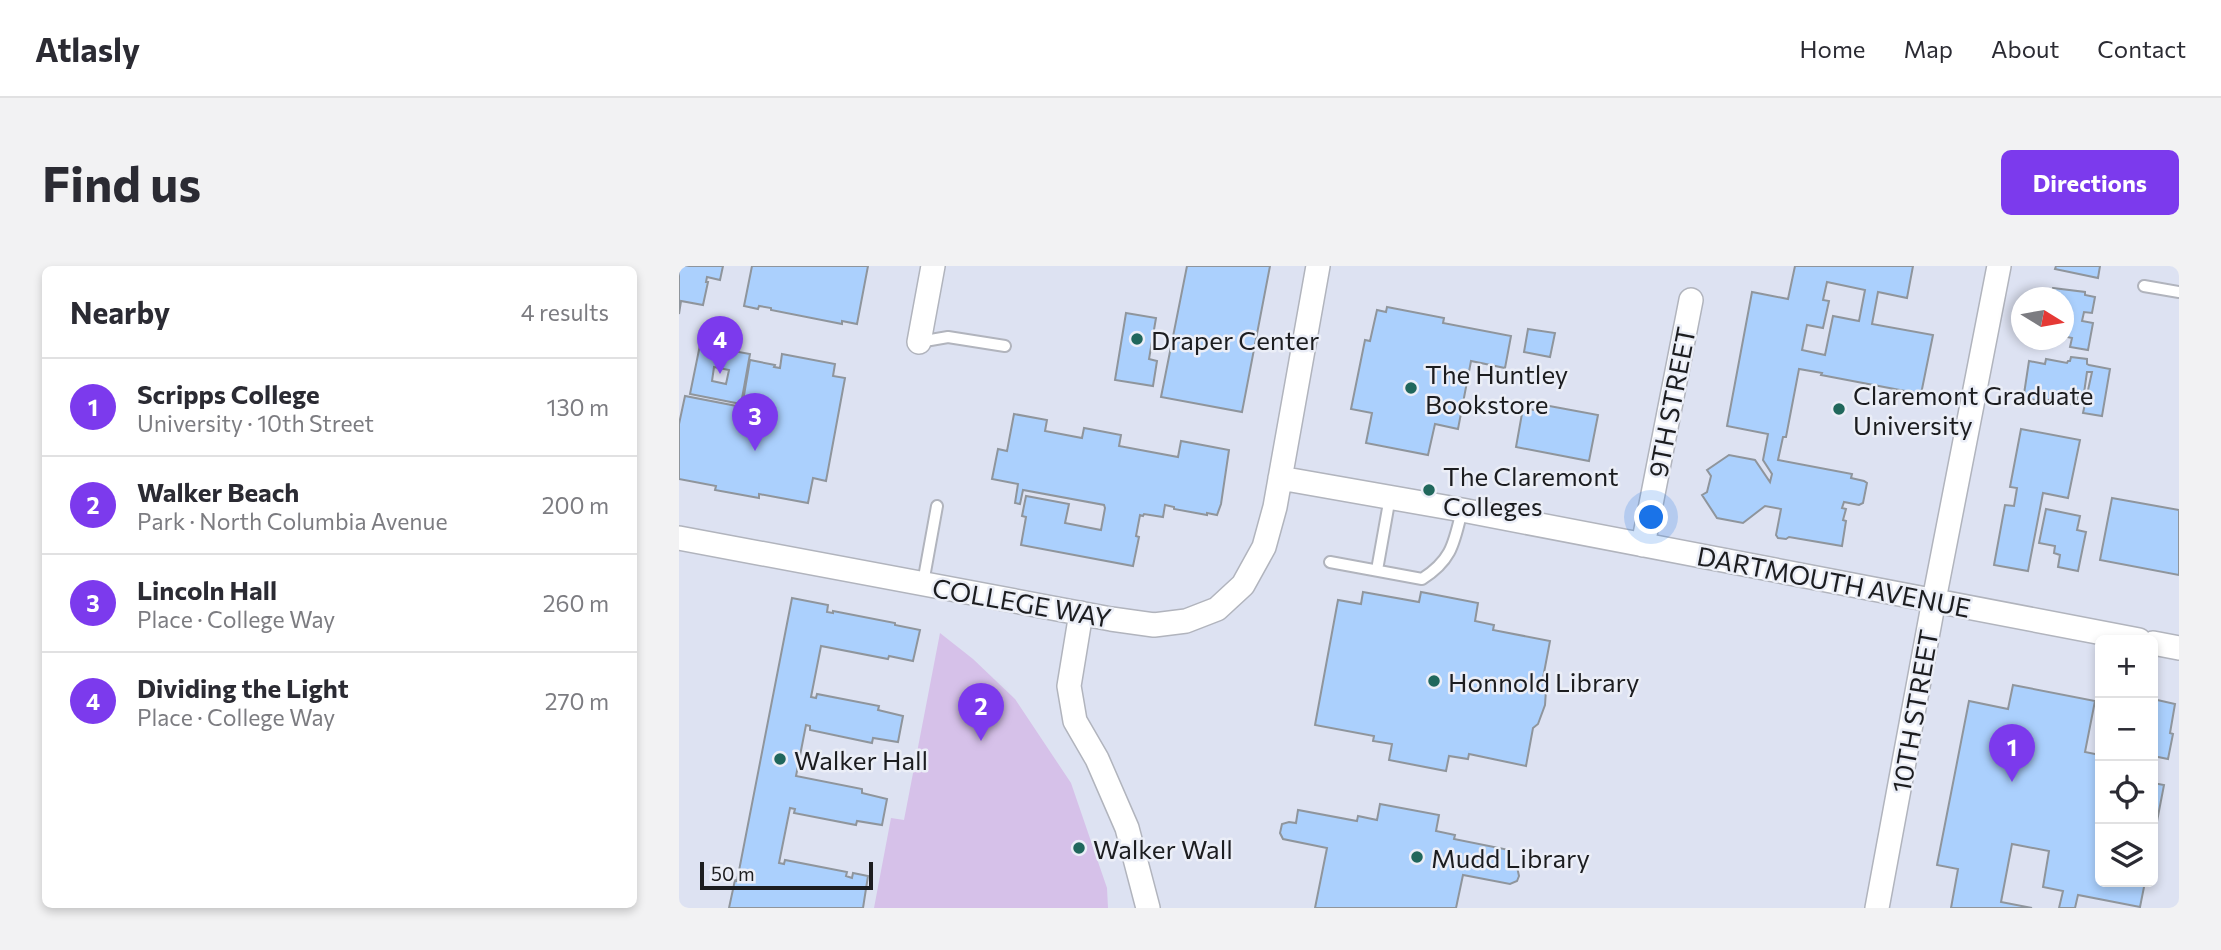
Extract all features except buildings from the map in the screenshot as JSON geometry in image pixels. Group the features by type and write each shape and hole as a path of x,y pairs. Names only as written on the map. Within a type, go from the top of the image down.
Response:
{"street":[{"path":"919,342 933,266"},
{"name":"COLLEGE WAY","path":"679,538 1154,625 1186,621 1217,609 1243,585 1264,547 1275,507 1318,266"},
{"name":"10TH STREET","path":"1877,908 1999,266"},
{"name":"9TH STREET","path":"1643,545 1691,300"},
{"name":"DARTMOUTH AVENUE","path":"1280,478 1462,510 2113,635"},
{"path":"1081,613 1069,687 1075,721 1097,760 1127,828 1148,908"},
{"path":"2158,644 2179,648"}],"lane":[{"path":"2144,286 2179,292"},
{"path":"919,342 948,337 1005,346"},
{"path":"1377,570 1390,497"},
{"path":"923,583 937,506"},
{"path":"1330,562 1422,579 1440,568 1454,542 1462,510"}],"shaded area":[{"name":"The Claremont Colleges","path":"679,266 2179,266 2179,908 679,908"},
{"path":"940,633 973,659 1015,699 1071,783 1107,888 1108,908 874,908 891,818 904,820"}],"place":[{"name":"Draper Center","path":"1137,339"},
{"name":"Dividing the Light","path":"720,374"},
{"name":"The Huntley Bookstore","path":"1411,388"},
{"name":"Claremont Graduate University","path":"1839,409"},
{"name":"Lincoln Hall","path":"755,451"},
{"name":"The Claremont Colleges","path":"1429,490"},
{"name":"Honnold Library","path":"1434,681"},
{"name":"Walker Beach","path":"981,741"},
{"name":"Walker Hall","path":"780,759"},
{"name":"Scripps College","path":"2012,782"},
{"name":"Walker Wall","path":"1079,848"},
{"name":"Mudd Library","path":"1417,857"}]}
